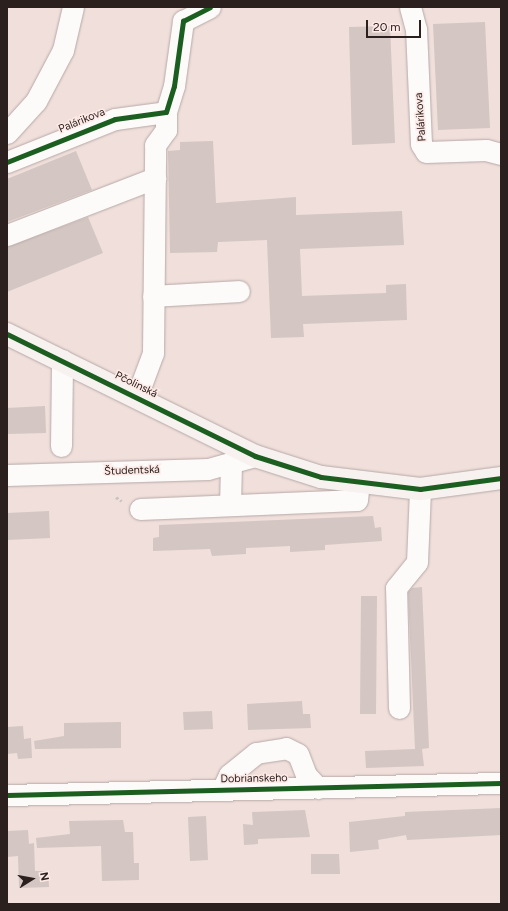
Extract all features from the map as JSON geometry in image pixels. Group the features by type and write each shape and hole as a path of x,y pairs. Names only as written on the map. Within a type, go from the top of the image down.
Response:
{"main road":[{"name":"Pčolinská","path":"7,334 137,396 255,456 321,477 420,489 501,478"}],"street":[{"path":"7,133 36,101 63,50 73,7"},
{"path":"137,396 153,353 155,145 166,130 166,112 174,86 184,21 210,7"},
{"name":"Palárikova","path":"410,7 416,28 421,144 426,152 486,150 501,154"},
{"name":"Palárikova","path":"7,162 115,120 166,112"},
{"path":"7,235 155,178"},
{"path":"153,296 239,291"},
{"path":"61,446 62,360"},
{"name":"Študentská","path":"7,476 208,469 255,456"},
{"path":"230,505 231,463"},
{"path":"140,509 357,500 359,481"},
{"path":"399,708 396,588 417,562 420,489"},
{"path":"222,790 229,775 256,753 286,748 298,754 306,774 318,788"},
{"name":"Dobrianskeho","path":"7,795 501,782"}],"building":[{"path":"485,22 490,128 438,130 433,24"},
{"path":"390,26 395,143 352,145 349,27"},
{"path":"213,141 216,203 296,197 296,215 402,211 404,245 300,249 302,296 386,293 386,285 406,284 407,320 303,324 304,337 271,338 267,240 218,242 217,252 170,253 168,151 180,150 180,142"},
{"path":"76,151 92,190 7,222 7,179"},
{"path":"88,217 103,253 7,292 7,247"},
{"path":"45,406 46,433 7,434 7,408"},
{"path":"49,511 50,538 7,540 7,513"},
{"path":"373,516 375,528 381,527 382,541 325,545 325,550 290,552 290,546 246,548 246,554 212,556 210,549 153,551 153,538 159,537 159,525"},
{"path":"422,587 429,748 422,749 424,766 366,768 365,751 415,749 408,592 412,588"},
{"path":"361,596 377,596 376,714 360,714"},
{"path":"302,701 303,714 310,714 311,728 248,730 247,704"},
{"path":"212,711 213,729 184,730 183,712"},
{"path":"121,722 121,748 35,749 34,741 64,736 64,723"},
{"path":"23,726 24,739 31,738 32,758 18,759 17,753 7,754 7,727"},
{"path":"501,808 501,835 407,840 406,835 378,840 379,849 350,852 349,822 405,816 405,812"},
{"path":"305,810 310,837 258,839 258,844 244,845 243,824 253,825 252,812"},
{"path":"206,816 208,860 190,861 188,817"},
{"path":"123,820 125,832 133,832 134,863 139,863 139,880 102,881 101,846 37,848 36,838 70,834 69,821"},
{"path":"28,830 29,844 34,843 35,871 48,871 49,887 19,888 18,856 7,857 7,831"},
{"path":"311,854 339,854 340,874 311,874"}],"cycle path":[{"path":"7,162 115,119 166,112 174,86 183,21 210,7"},
{"path":"7,334 255,456 321,477 420,489 501,478"},
{"path":"7,795 501,783"}]}
